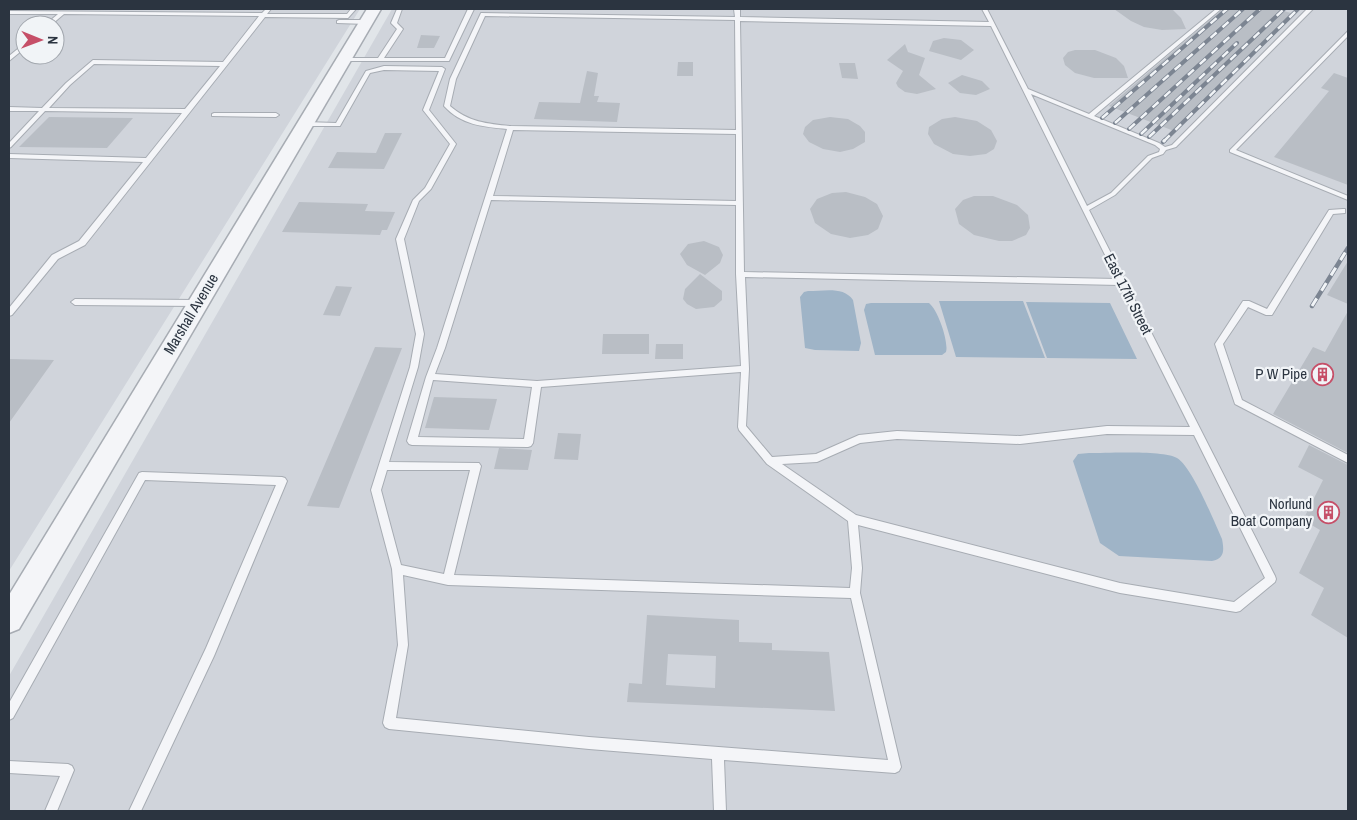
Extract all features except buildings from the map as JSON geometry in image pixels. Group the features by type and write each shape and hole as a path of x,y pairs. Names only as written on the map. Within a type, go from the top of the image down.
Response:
{"street":[{"name":"Marshall Avenue","path":"9,620 344,60 364,13"}],"lane":[{"path":"9,313 55,257 82,242 268,9"},
{"path":"380,60 400,29 394,23 400,9"},
{"path":"471,9 442,69 426,110 453,144 428,190 416,200 400,239 420,334 414,367 376,490 396,569 402,645 388,723 895,767 855,593 857,568 853,519 770,460 742,427 745,369 740,274 737,9"},
{"name":"East 17th Street","path":"853,519 1120,588 1236,607 1271,579 985,9"},
{"path":"1090,116 1219,9"},
{"path":"1086,210 1113,194 1150,157 1174,146 1310,9"},
{"path":"9,12 65,11 260,18 348,16 364,13"},
{"path":"260,18 364,13"},
{"path":"739,132 511,128 480,124 458,118 448,106 453,79 483,14 993,24"},
{"path":"1348,33 1232,151 1348,200 1346,213 1331,212 1269,313 1246,303 1219,344 1238,402 1348,459"},
{"path":"344,60 448,60"},
{"path":"9,146 43,109 93,62 225,64"},
{"path":"305,124 338,124 368,72 384,68 442,69"},
{"path":"1026,90 1157,144 1164,149"},
{"path":"9,109 186,111"},
{"path":"214,115 276,115"},
{"path":"511,128 430,377 412,441 528,443 537,384"},
{"path":"9,156 146,160"},
{"path":"489,198 740,203"},
{"path":"740,274 1122,282"},
{"path":"75,302 198,303"},
{"path":"430,377 537,384 745,369"},
{"path":"770,460 816,458 859,439 896,435 1020,440 1107,430 1197,431"},
{"path":"384,466 476,466 448,580"},
{"path":"9,714 142,476 282,481 210,652 135,811"},
{"path":"396,569 448,580 855,593"},
{"path":"718,753 720,811"},
{"path":"9,766 68,770 51,811"}],"shaded area":[{"path":"9,9 360,9 9,571"},
{"path":"392,9 1348,9 1348,811 9,811 9,676"}],"water":[{"path":"839,291 853,300 861,343 859,351 805,348 800,297 804,292"},
{"path":"939,301 1023,301 1045,358 956,357"},
{"path":"1026,302 1110,303 1137,359 1047,358"},
{"path":"929,303 936,312 942,326 946,341 946,352 942,355 875,355 864,310 866,304"},
{"path":"1148,453 1170,455 1177,458 1183,463 1196,483 1222,539 1223,553 1221,556 1212,561 1119,556 1100,543 1073,461 1078,454"}],"railway":[{"path":"1102,118 1227,9"},
{"path":"1115,123 1243,9"},
{"path":"1129,129 1260,9"},
{"path":"1149,137 1284,9"},
{"path":"1164,141 1298,9"},
{"path":"1141,134 1237,43"},
{"path":"1312,306 1348,248"}],"place":[{"name":"P W Pipe","path":"1323,374"},
{"name":"Norlund Boat Company","path":"1328,513"}]}
